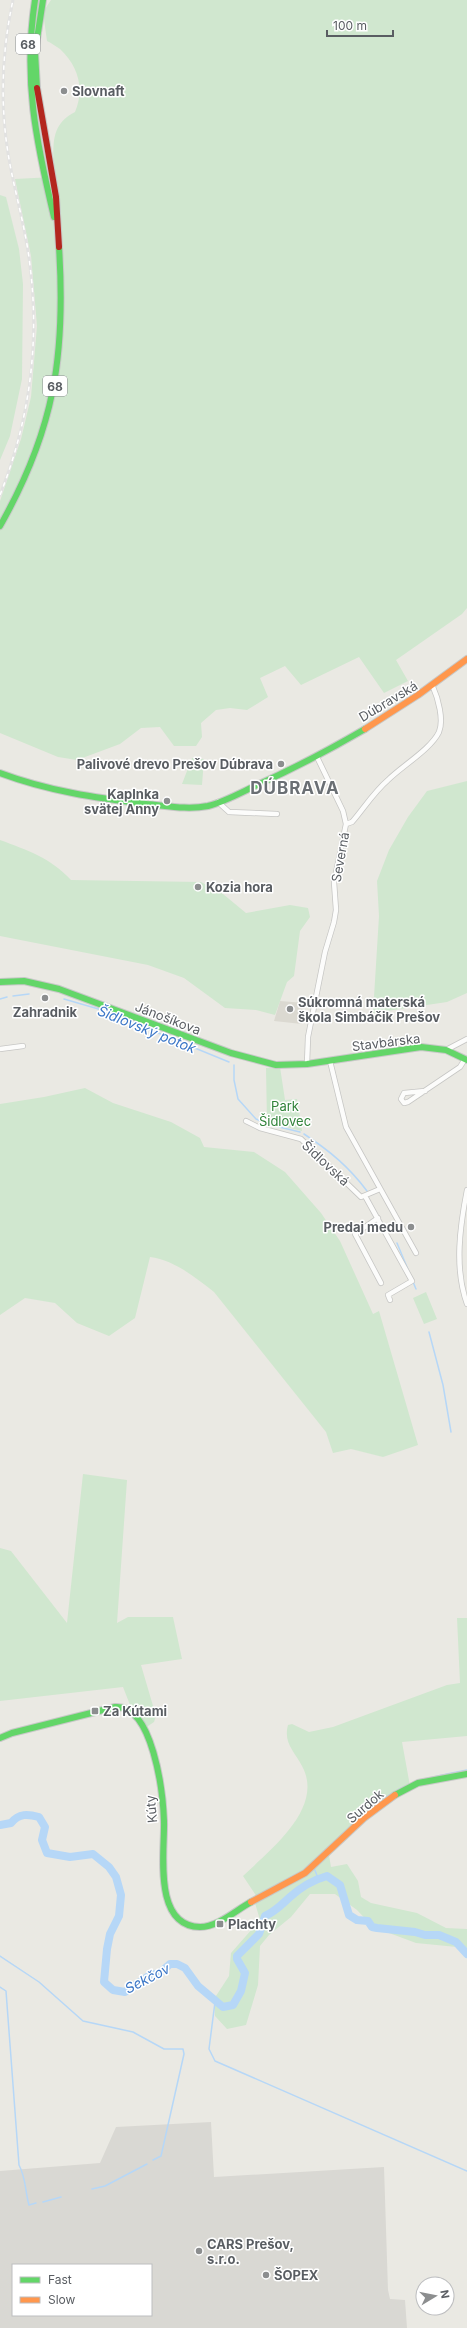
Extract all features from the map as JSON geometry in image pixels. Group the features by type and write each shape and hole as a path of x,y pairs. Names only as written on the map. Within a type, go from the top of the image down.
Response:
{"street":[{"name":"68","path":"35,0 28,41 28,88 37,145 58,234"},
{"name":"68","path":"0,526 26,478 51,412 57,372 61,326 61,277 56,199 41,126 35,85 36,38 43,0"},
{"name":"Dúbravská","path":"0,773 48,790 77,797 194,808 218,802 317,757 433,687 467,659"},
{"name":"Severná","path":"307,1064 308,1037 323,959 336,910 334,882 346,824 352,822 387,780 437,736 441,722 437,695 433,687"},
{"path":"317,757 343,811 346,824"},
{"path":"218,802 230,812 277,814"},
{"name":"Jánošíkova","path":"0,982 24,982 59,989 260,1062 276,1065 307,1064 330,1061"},
{"path":"446,1050 467,1039"},
{"path":"0,1049 23,1046"},
{"name":"Stavbárska","path":"330,1061 421,1047 446,1050 466,1060"},
{"path":"425,1090 404,1093 401,1099 404,1103 408,1102 460,1066 466,1060"},
{"name":"Šidlovská","path":"330,1061 346,1127 416,1253"},
{"name":"Šidlovská","path":"246,1121 260,1128 301,1139 361,1197 365,1196"},
{"path":"380,1189 365,1196 412,1281 388,1295 390,1300"},
{"path":"467,1190 461,1231 460,1257 462,1280 467,1304"},
{"path":"378,1218 355,1234 381,1283"},
{"name":"Kúty","path":"0,1738 69,1717 116,1707 125,1707 131,1711 140,1721 149,1739 160,1788 164,1823 164,1884 167,1899 176,1915 189,1925 199,1927 214,1925 236,1910 292,1882"},
{"name":"Surdok","path":"292,1882 323,1857 374,1811 398,1793 421,1782 467,1774"}],"shaded area":[{"name":"Súkromná materská škola Simbáčik Prešov","path":"280,1001 304,1003 302,1024 274,1021"},
{"path":"211,2122 214,2177 384,2167 388,2290 390,2299 405,2300 407,2328 0,2328 0,2171 100,2163 116,2127"}],"green space":[{"path":"51,0 467,0 467,608 462,614 396,660 408,681 384,693 359,657 301,685 285,666 260,678 268,697 247,710 230,708 216,710 201,723 202,737 196,746 174,746 160,727 141,728 120,744 77,760 58,757 0,733 0,501 21,439 31,397 37,326 31,256 15,179 53,177 53,148 56,132 60,124 75,112 79,94 78,78 71,63 60,49 47,41 43,12"},
{"path":"0,195 6,197 19,249 23,284 22,379 10,436 0,460"},
{"path":"192,758 204,759 202,785 182,784"},
{"path":"467,781 467,993 447,1002 373,1013 379,916 377,881 389,850 408,817 427,791"},
{"path":"0,840 29,851 47,860 71,880 201,882 223,894 246,913 290,905 308,908 310,917 300,931 294,976 287,982 275,1015 256,1010 225,1008 184,978 148,965 0,936"},
{"name":"Park Šidlovec","path":"280,1067 285,1100 297,1099 302,1131 267,1122 266,1068"},
{"path":"85,1088 113,1103 171,1122 200,1138 204,1147 254,1152 285,1172 321,1213 340,1241 373,1314 379,1311 418,1445 383,1457 351,1449 333,1453 326,1432 214,1292 176,1265 159,1259 150,1257 135,1318 109,1336 77,1323 55,1303 25,1298 0,1315 0,1104 44,1097"},
{"path":"426,1292 437,1319 424,1324 413,1298"},
{"path":"83,1474 127,1480 117,1623 128,1617 173,1617 182,1659 141,1665 156,1716 154,1722 145,1728 132,1710 123,1687 0,1701 0,1548 11,1551 67,1623"},
{"path":"457,1618 467,1618 467,1736 402,1742 410,1786 378,1810 329,1855 331,1867 347,1864 358,1881 361,1897 371,1903 417,1913 446,1928 467,1929 467,1948 416,1943 373,1927 357,1910 335,1894 310,1894 291,1917 269,1935 260,1946 258,1985 246,2025 227,2029 215,2016 214,1999 229,1976 231,1953 260,1920 255,1903 257,1897 243,1876 280,1841 301,1812 306,1797 307,1782 302,1766 288,1742 288,1725 292,1724 309,1732 333,1727 447,1685 460,1683"}],"waterway":[{"name":"Šidlovský potok","path":"13,996 29,994"},
{"name":"Šidlovský potok","path":"0,999 7,997"},
{"name":"Šidlovský potok","path":"64,999 102,1010 229,1062"},
{"name":"Šidlovský potok","path":"234,1065 234,1080 238,1099 256,1119 271,1125 300,1132"},
{"name":"Šidlovský potok","path":"304,1134 338,1160 353,1174 367,1191"},
{"name":"Šidlovský potok","path":"397,1243 416,1289"},
{"name":"Šidlovský potok","path":"429,1332 443,1385 451,1432"},
{"path":"368,1812 391,1794 402,1788 426,1779 467,1770"},
{"name":"Sekčov","path":"0,1825 11,1823 17,1817 24,1815 39,1817 45,1827 42,1840 47,1853 70,1857 93,1854 109,1867 116,1877 121,1895 119,1916 110,1934 104,1982 113,1990 125,1992 150,1975 160,1973 170,1964 177,1964 185,1968 198,1986 223,2007 233,2005 241,1991 245,1973 237,1959 237,1956 259,1934 265,1916 275,1910 303,1887 327,1876 340,1885 349,1915 357,1920 368,1921 372,1927 377,1928 415,1932 425,1935 439,1935 456,1942 467,1954"},
{"path":"313,1863 338,1839"},
{"path":"314,1868 318,1878"},
{"path":"0,1956 39,1982 83,2021 133,2032 164,2049 183,2049 184,2054 161,2156 153,2160"},
{"path":"0,1987 6,1991 19,2165 24,2180 29,2205 36,2203"},
{"path":"215,2002 209,2049 215,2061 467,2171"},
{"path":"92,2189 105,2186 147,2164"},
{"path":"43,2202 61,2197"}],"railway":[{"path":"0,495 10,467 25,411 30,382 34,324 33,295 28,252 5,134 3,96 4,57 13,0"}],"traffic: fast":[{"path":"35,0 30,57 33,110 54,217"},
{"path":"37,88 35,52 43,0"},
{"path":"0,526 33,458 44,425 52,392 58,358 60,323 61,286 59,247"},
{"path":"0,773 36,785 91,796 170,807 200,807 220,802 269,780 365,729"},
{"path":"0,982 24,981 59,989 231,1053 276,1065 307,1064 421,1047 446,1050 467,1060"},
{"path":"0,1738 12,1733 115,1707 128,1710 139,1720 147,1734 158,1772 164,1821 164,1884 168,1901 174,1914 185,1923 200,1927 207,1926 227,1918 251,1902"},
{"path":"395,1795 418,1783 467,1774"}],"traffic: slow":[{"path":"365,729 418,695 467,659"},
{"path":"251,1902 305,1873 364,1818 395,1795"}],"traffic: jam":[{"path":"37,88 56,197 59,247"}],"place":[{"name":"Slovnaft","path":"64,91"},
{"name":"Palivové drevo Prešov Dúbrava","path":"281,764"},
{"name":"Kaplnka svätej Anny","path":"167,801"},
{"name":"Kozia hora","path":"198,887"},
{"name":"Zahradnik","path":"45,998"},
{"name":"Súkromná materská škola Simbáčik Prešov","path":"290,1009"},
{"name":"Predaj medu","path":"411,1227"},
{"name":"Za Kútami","path":"95,1711"},
{"name":"Plachty","path":"220,1924"},
{"name":"CARS Prešov, s.r.o.","path":"199,2251"},
{"name":"ŠOPEX","path":"266,2275"}],"district":[{"name":"DÚBRAVA","path":"295,788"}]}
